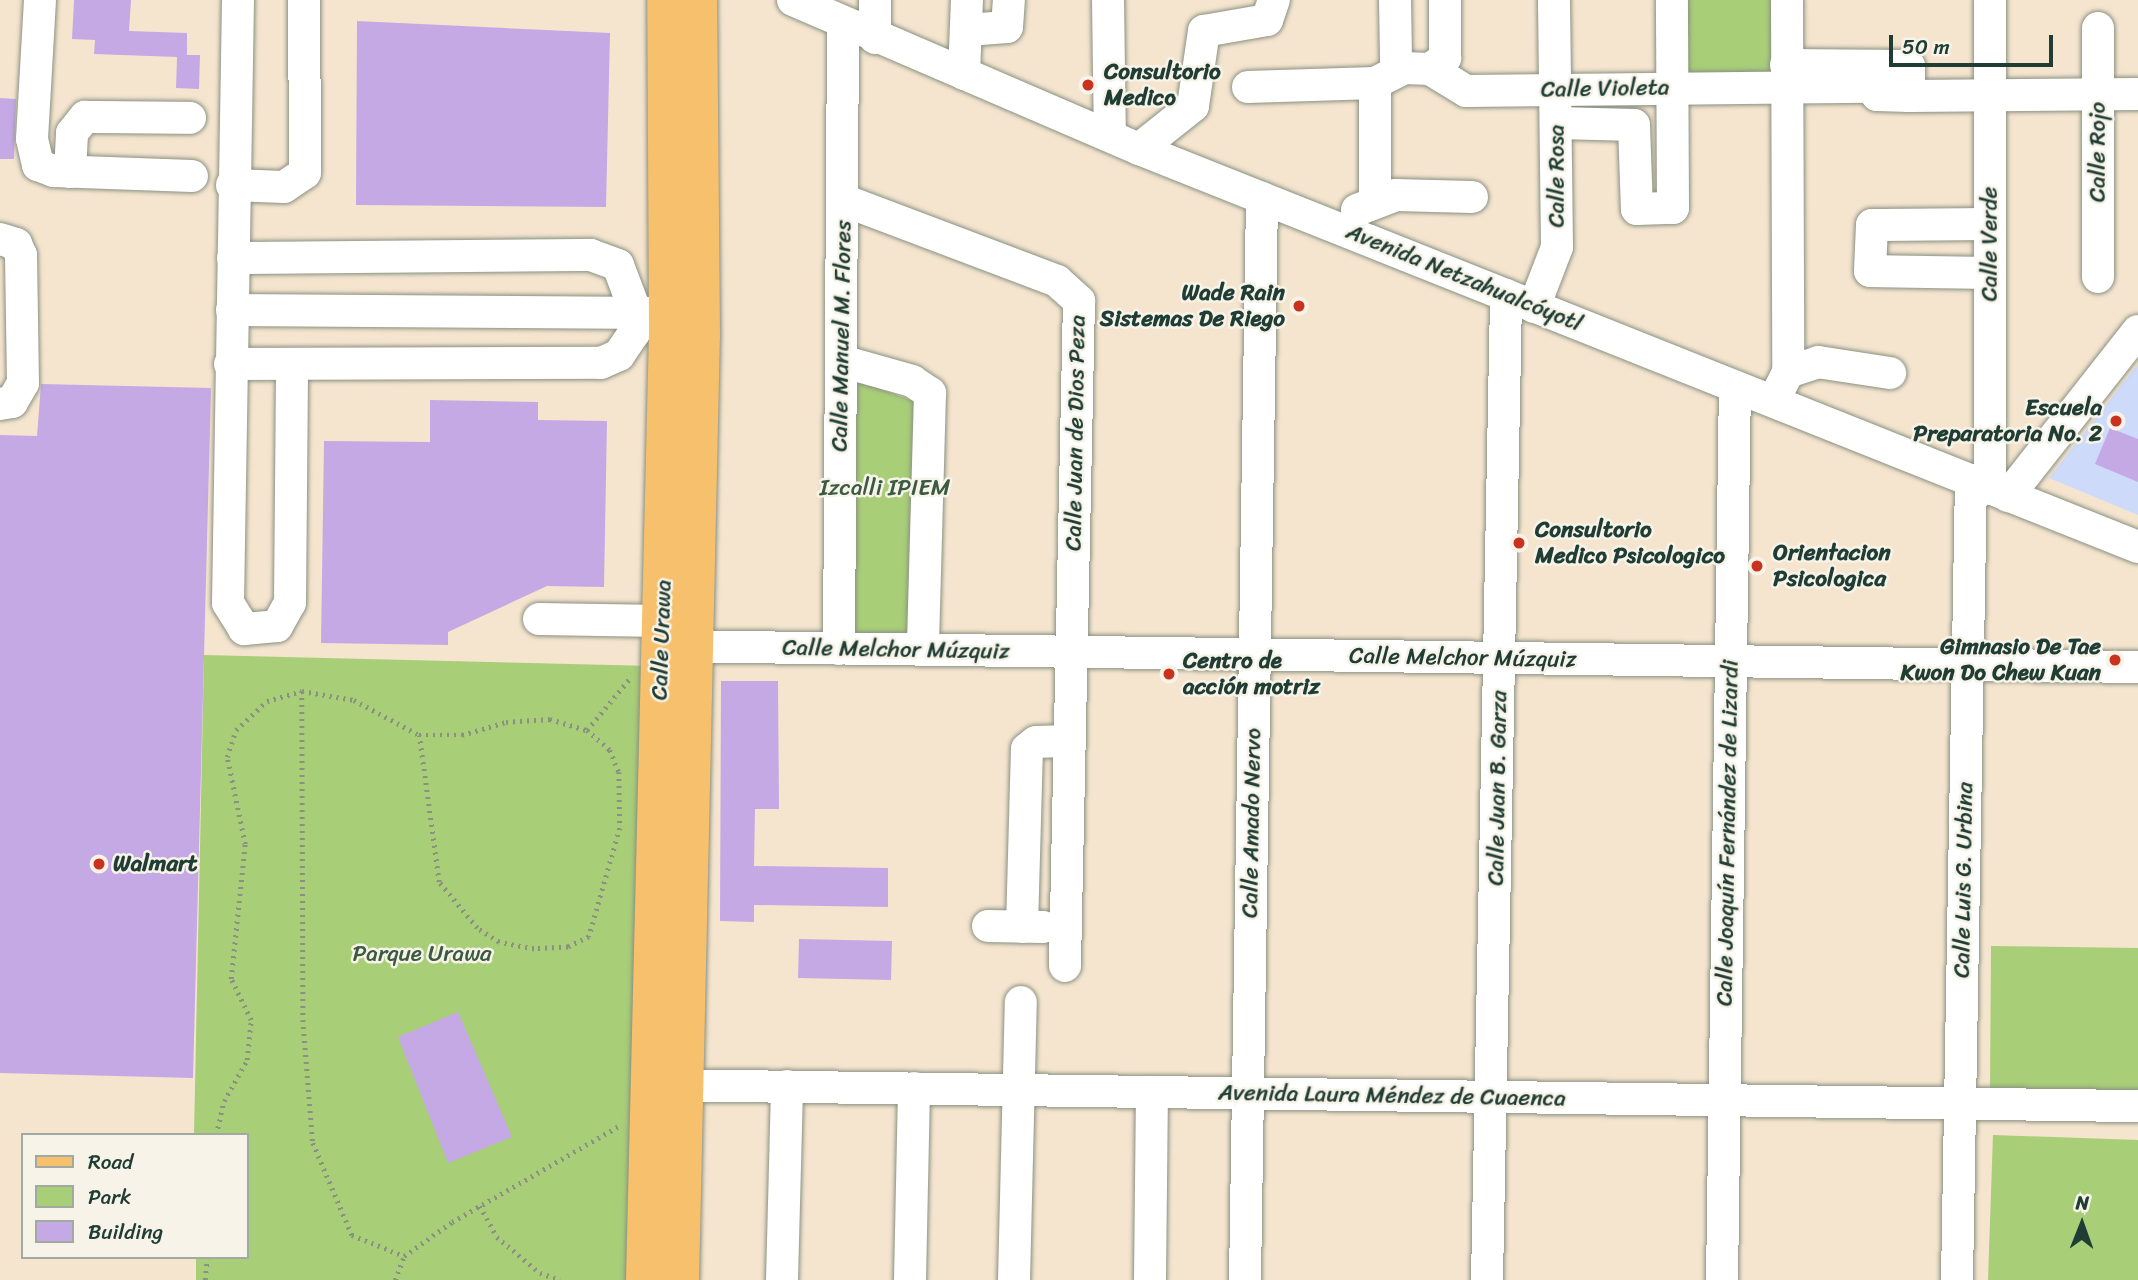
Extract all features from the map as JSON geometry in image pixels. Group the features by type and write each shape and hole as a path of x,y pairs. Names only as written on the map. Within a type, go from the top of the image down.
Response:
{"main road":[{"name":"Calle Urawa","path":"645,1280 659,1096 670,645 666,0"},
{"name":"Calle Urawa","path":"668,323 698,0"},
{"name":"Calle Urawa","path":"659,1096 680,1280"}],"street":[{"path":"40,0 34,156 38,165 70,172 192,176"},
{"path":"237,0 232,185 228,603 244,629 264,631 277,626 290,603 292,364"},
{"path":"232,185 284,187 305,173 304,0"},
{"name":"Avenida Netzahualcóyotl","path":"793,0 1139,149 2138,547"},
{"path":"875,0 876,38"},
{"path":"964,74 967,15 1007,27 1009,0"},
{"path":"1108,0 1110,135"},
{"path":"1139,149 1193,106 1204,31 1267,20 1274,0"},
{"path":"1395,0 1395,58 1417,69"},
{"path":"1248,87 1375,83 1445,58 1446,0"},
{"name":"Calle Rosa","path":"1520,301 1557,247 1559,123 1555,89 1554,0"},
{"path":"1559,123 1634,125 1637,209 1673,208 1672,0"},
{"path":"1773,402 1788,372 1787,0"},
{"name":"Calle Verde","path":"1990,0 1994,96 1988,224 1990,488"},
{"name":"Calle Manuel M. Flores","path":"839,649 844,23"},
{"name":"Calle Rojo","path":"2098,28 2098,277"},
{"name":"Calle Violeta","path":"1417,69 1466,91 1674,87 1786,76 1871,87 1877,95 2138,94"},
{"path":"1375,83 1375,201"},
{"path":"70,172 72,133 85,117 190,118"},
{"path":"1333,226 1375,201 1415,193 1472,197"},
{"name":"Calle Amado Nervo","path":"1245,1280 1262,198"},
{"name":"Calle Juan de Dios Peza","path":"843,200 1057,281 1079,301 1069,653 1065,966"},
{"path":"1988,224 1872,225 1870,271 1990,272"},
{"path":"0,239 16,244 21,255 23,370 19,395 0,404"},
{"path":"233,258 592,255 618,265 668,323"},
{"name":"Calle Juan B. Garza","path":"1488,1280 1494,1098 1500,659 1520,301"},
{"path":"232,310 668,323"},
{"path":"230,364 583,365 619,355 668,323"},
{"path":"1990,488 2138,331"},
{"path":"841,361 912,381 930,393 923,650"},
{"path":"1788,372 1818,362 1890,373"},
{"name":"Calle Joaquín Fernández de Lizardi","path":"1723,1280 1735,387"},
{"name":"Calle Luis G. Urbina","path":"1957,1280 1969,666 1990,488"},
{"name":"Calle Melchor Múzquiz","path":"539,619 670,645 2138,667"},
{"path":"1022,927 1027,749 1036,742 1068,741"},
{"path":"988,926 1065,927"},
{"path":"1014,1280 1021,1002"},
{"path":"782,1280 787,1086"},
{"name":"Avenida Laura Méndez de Cuaenca","path":"659,1096 787,1086 1959,1106 2138,1106"},
{"path":"910,1280 914,1088"},
{"path":"1150,1280 1152,1092"}],"path":[{"path":"587,730 616,688 670,645"},
{"path":"216,1133 224,1101 247,1060 251,1020 231,979 245,844 226,757 250,713 302,691 354,700 419,735 462,735 506,722 550,719 587,730 610,750 619,772 617,841 589,937 568,947 534,949 499,942 477,928 439,882 419,735"},
{"path":"302,691 303,1020 313,1143 352,1235 404,1256"},
{"path":"395,1280 404,1256 659,1096"},
{"path":"480,1206 497,1237 540,1273 560,1280"},
{"path":"205,1280 207,1259"}],"shaded area":[{"name":"Escuela Preparatoria No. 2","path":"2138,364 2138,515 2049,478"}],"green space":[{"path":"1683,0 1775,0 1775,79 1683,79"},
{"name":"Izcalli IPIEM","path":"841,375 933,408 923,650 839,649"},
{"name":"Parque Urawa","path":"204,655 653,666 641,1280 196,1280 196,1259 248,1259 248,1133 194,1133"},
{"path":"1991,946 2138,948 2138,1096 1990,1094"},
{"path":"1993,1135 2138,1140 2138,1280 1988,1280"}],"building":[{"path":"74,0 131,0 129,31 187,33 187,55 200,55 199,89 176,88 177,57 94,54 95,40 72,39"},
{"path":"357,21 610,33 606,207 356,205"},
{"path":"0,98 16,99 14,159 0,159"},
{"name":"Walmart","path":"41,384 211,388 193,1078 0,1073 0,435 37,436"},
{"path":"430,400 538,402 538,420 607,421 604,587 547,586 448,632 448,645 321,643 324,441 430,442"},
{"path":"2110,428 2138,439 2138,482 2095,464"},
{"path":"721,681 778,681 779,809 755,809 754,866 888,868 888,907 754,905 754,922 720,921"},
{"path":"799,939 892,941 891,980 798,978"},
{"path":"458,1012 512,1137 448,1163 398,1037"}],"place":[{"name":"Consultorio Medico","path":"1088,85"},
{"name":"Wade Rain Sistemas De Riego","path":"1299,306"},
{"name":"Escuela Preparatoria No. 2","path":"2116,421"},
{"name":"Consultorio Medico Psicologico","path":"1519,543"},
{"name":"Orientacion Psicologica","path":"1757,566"},
{"name":"Gimnasio De Tae Kwon Do Chew Kuan","path":"2115,660"},
{"name":"Centro de acción motriz","path":"1169,674"},
{"name":"Walmart","path":"99,864"}]}
